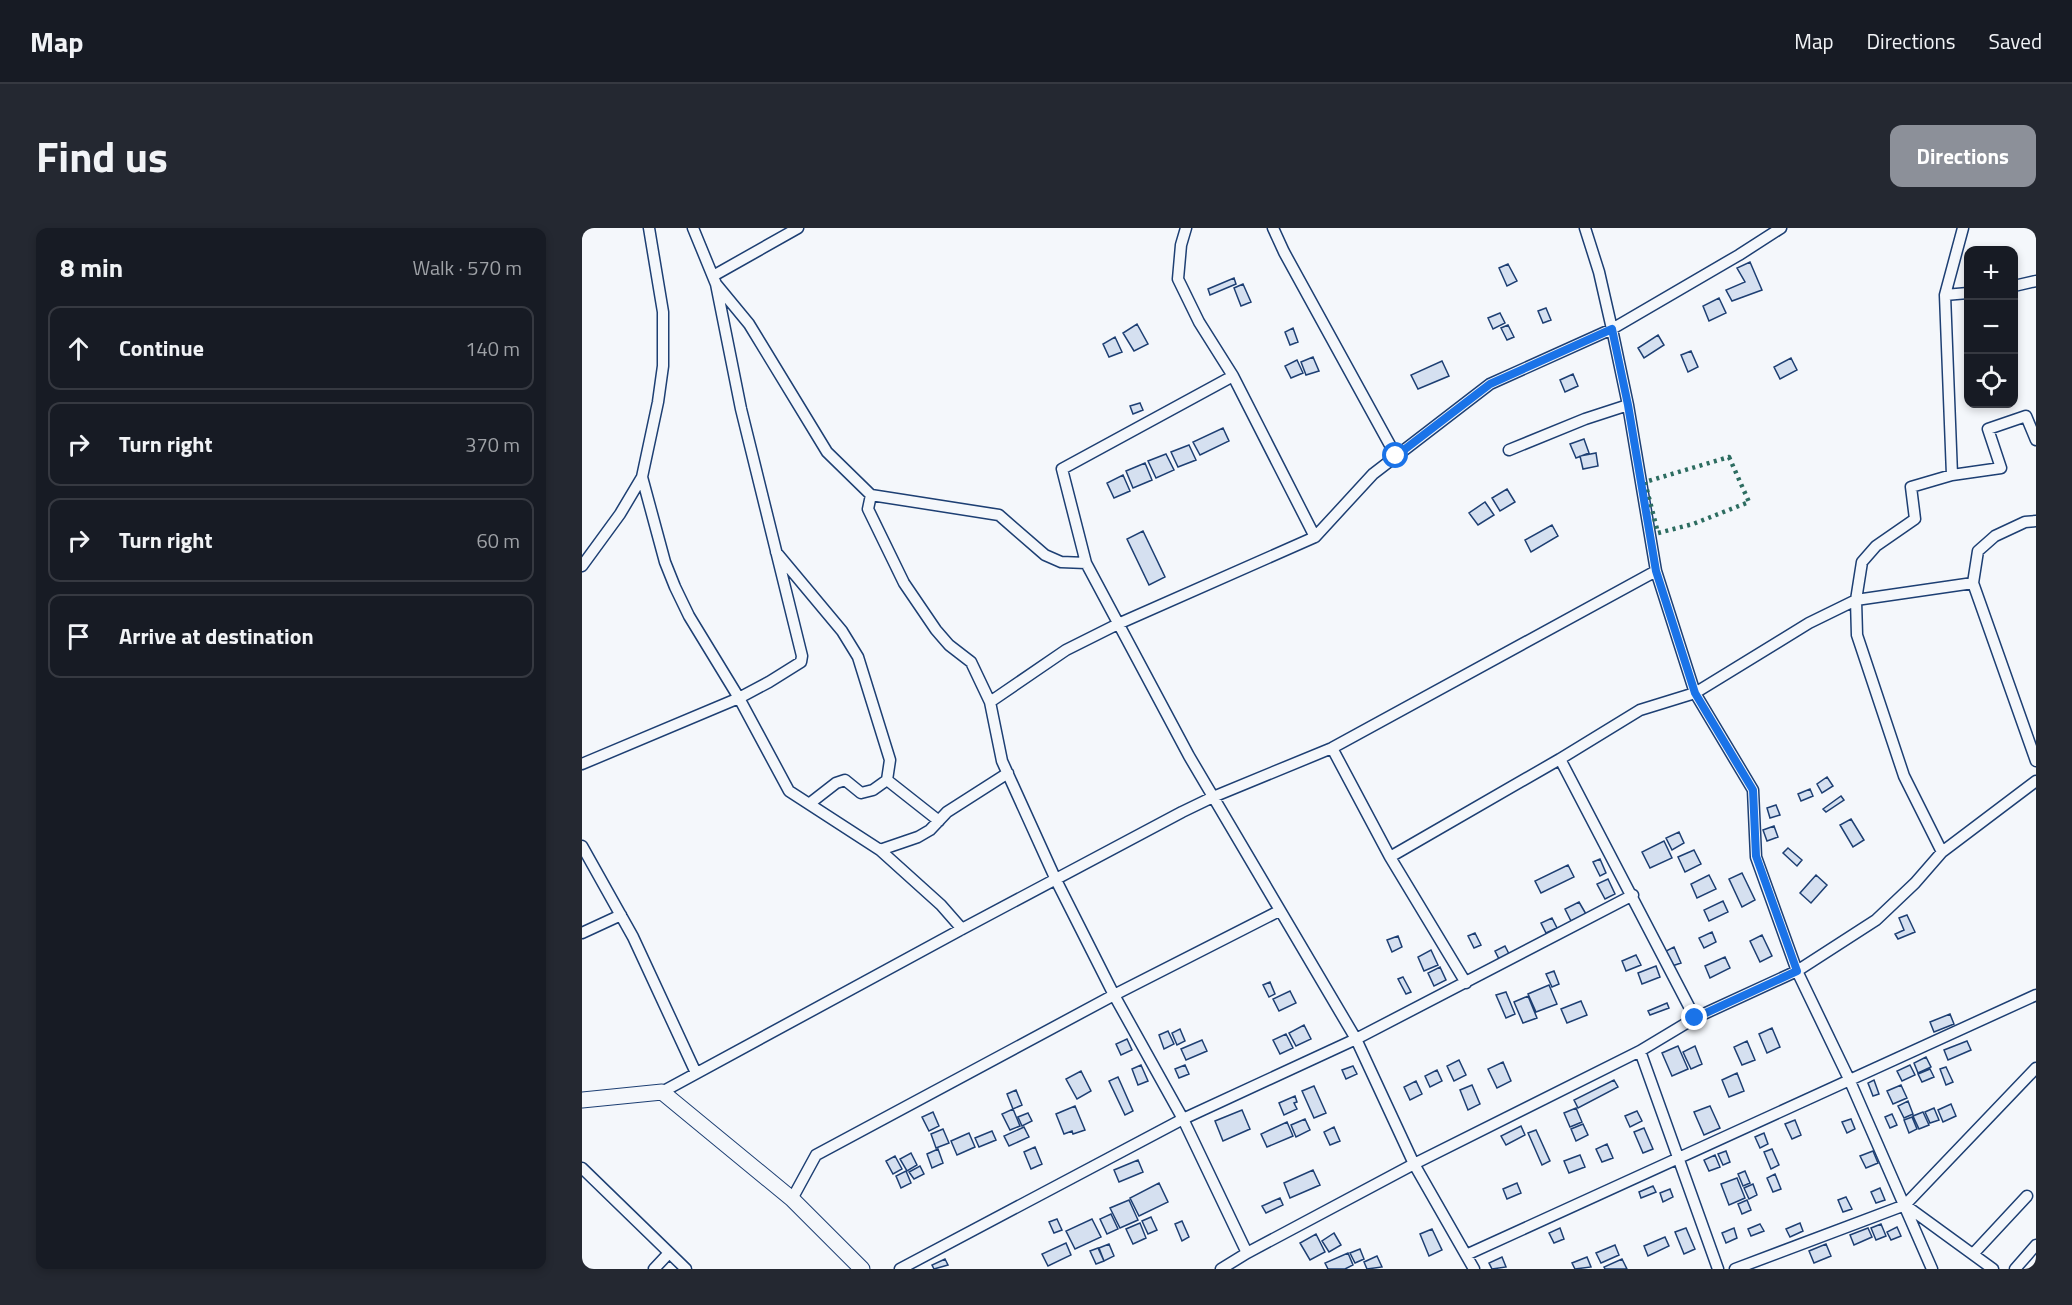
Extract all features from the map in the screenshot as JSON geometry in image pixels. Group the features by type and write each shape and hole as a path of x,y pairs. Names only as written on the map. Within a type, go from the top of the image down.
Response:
{"main road":[{"path":"582,1100 662,1092 792,1198 862,1269"}],"street":[{"path":"582,566 620,514 642,477 658,402 663,357 663,312 649,228"},
{"path":"582,764 739,698 801,662 798,638 774,549 765,501 728,352 715,280 693,228"},
{"path":"715,280 798,228"},
{"path":"1186,228 1181,245 1178,279 1199,322 1233,376 1315,537"},
{"path":"1273,228 1396,456"},
{"path":"1585,228 1599,272 1628,405 1656,571 1695,693 1753,790 1756,856 1797,971 1849,1079 1932,1269"},
{"path":"990,702 1066,650 1118,624 1315,537 1373,474 1490,384 1612,329 1781,228"},
{"path":"1952,475 1945,296 1963,228"},
{"path":"715,280 749,324 827,452 871,495 999,515 1045,555 1061,562 1086,562"},
{"path":"2018,285 2036,281"},
{"path":"1945,296 1964,294"},
{"path":"1233,376 1062,470 1086,562 1189,756 1356,1040 1414,1164 1471,1268"},
{"path":"1509,450 1584,419 1628,405"},
{"path":"1942,852 1904,776 1857,635 1856,600 1862,562 1876,546 1915,519 1911,487 1952,475 2001,468 1988,429 2026,416 2036,440"},
{"path":"642,477 665,562 675,587 689,616 739,698 789,791 880,850 940,905 962,929"},
{"path":"871,495 868,510 904,583 936,630 971,662 990,702 1002,761 1056,880 1114,995 1183,1119 1247,1253"},
{"path":"2036,521 2025,522 1995,536 1978,551 1973,583 2036,761"},
{"path":"774,549 842,631 858,657 890,760 886,780 873,790 861,793 845,780 836,783 809,804"},
{"path":"662,1092 962,929 1213,797 1332,748 1656,571"},
{"path":"1390,857 1641,710 1695,693 1809,623 1856,600 1973,583"},
{"path":"1332,748 1390,857 1466,983"},
{"path":"1560,759 1633,895 1695,1018"},
{"path":"880,850 918,837 947,812 1008,773"},
{"path":"886,780 939,820"},
{"path":"1224,1268 1247,1253 1414,1164 1640,1051 1695,1018 1797,971 1876,920 1915,883 1942,852 2036,781"},
{"path":"582,846 621,915 696,1073"},
{"path":"900,1269 1183,1119 1356,1040 1633,895"},
{"path":"792,1198 816,1155 1114,995 1279,911"},
{"path":"582,933 621,915"},
{"path":"1466,1256 2036,995"},
{"path":"1640,1051 1718,1269"},
{"path":"1735,1269 1905,1205 2036,1068"},
{"path":"584,1173 686,1269"},
{"path":"1973,1254 2027,1196"},
{"path":"1905,1205 1993,1269"},
{"path":"2015,1269 2036,1245"},
{"path":"654,1269 669,1253"}],"building":[{"path":"1750,262 1762,290 1732,301 1726,290 1745,282 1737,268"},
{"path":"1508,264 1517,281 1507,286 1499,268"},
{"path":"1234,278 1236,284 1210,295 1208,289"},
{"path":"1243,284 1251,302 1241,306 1234,288"},
{"path":"1719,298 1726,313 1709,321 1703,306"},
{"path":"1546,308 1551,320 1543,323 1538,311"},
{"path":"1500,313 1505,323 1493,329 1488,318"},
{"path":"1137,324 1148,344 1134,351 1123,333"},
{"path":"1508,325 1514,337 1507,340 1501,328"},
{"path":"1293,328 1298,342 1290,345 1285,332"},
{"path":"1658,335 1664,345 1644,358 1638,348"},
{"path":"1115,337 1122,352 1109,357 1103,344"},
{"path":"1691,351 1698,367 1688,372 1681,355"},
{"path":"1313,357 1319,371 1306,375 1301,362"},
{"path":"1791,358 1797,370 1780,379 1774,367"},
{"path":"1297,360 1303,373 1291,378 1285,366"},
{"path":"1442,361 1449,376 1418,389 1411,375"},
{"path":"1573,374 1578,386 1565,392 1560,380"},
{"path":"1140,403 1143,410 1133,414 1130,406"},
{"path":"1223,428 1229,441 1200,455 1193,442"},
{"path":"1584,439 1589,453 1576,458 1570,444"},
{"path":"1189,445 1196,460 1178,467 1171,452"},
{"path":"1596,453 1598,466 1583,469 1580,456"},
{"path":"1166,454 1174,470 1156,478 1148,461"},
{"path":"1145,463 1152,480 1133,488 1126,471"},
{"path":"1123,475 1130,491 1114,498 1107,483"},
{"path":"1507,489 1515,502 1500,511 1492,498"},
{"path":"1485,502 1494,515 1478,525 1469,513"},
{"path":"1552,525 1558,536 1531,552 1525,540"},
{"path":"1143,531 1165,577 1149,585 1127,539"},
{"path":"1827,777 1833,786 1822,793 1817,784"},
{"path":"1810,789 1813,796 1801,801 1798,794"},
{"path":"1841,796 1844,800 1826,812 1823,809"},
{"path":"1776,805 1780,815 1770,818 1767,808"},
{"path":"1851,819 1864,840 1853,847 1840,825"},
{"path":"1774,826 1778,837 1767,841 1763,830"},
{"path":"1679,832 1684,843 1672,850 1666,838"},
{"path":"1664,841 1672,858 1650,868 1642,852"},
{"path":"1788,848 1802,860 1797,866 1783,853"},
{"path":"1694,850 1701,864 1685,872 1678,857"},
{"path":"1600,859 1606,873 1600,876 1593,862"},
{"path":"1568,865 1574,877 1541,893 1535,881"},
{"path":"1742,873 1755,900 1742,907 1729,879"},
{"path":"1709,875 1716,889 1697,898 1691,884"},
{"path":"1816,875 1827,885 1811,903 1800,893"},
{"path":"1608,879 1615,894 1605,899 1597,884"},
{"path":"1723,901 1728,912 1709,921 1704,910"},
{"path":"1579,902 1586,914 1571,921 1565,909"},
{"path":"1907,915 1915,932 1898,939 1895,934 1904,930 1899,918"},
{"path":"1552,918 1557,928 1546,933 1541,923"},
{"path":"1712,932 1716,942 1704,948 1699,938"},
{"path":"1475,933 1481,945 1474,948 1468,936"},
{"path":"1762,935 1772,956 1760,962 1750,941"},
{"path":"1398,936 1402,947 1392,952 1387,940"},
{"path":"1505,946 1509,954 1499,959 1495,951"},
{"path":"1674,947 1681,963 1672,966 1666,951"},
{"path":"1431,950 1438,965 1424,971 1418,957"},
{"path":"1636,955 1641,965 1626,971 1622,961"},
{"path":"1725,957 1730,968 1710,978 1705,966"},
{"path":"1656,966 1660,977 1642,984 1638,973"},
{"path":"1440,967 1446,980 1434,986 1428,973"},
{"path":"1554,971 1559,984 1552,987 1546,974"},
{"path":"1403,977 1411,992 1406,994 1398,979"},
{"path":"1270,982 1275,994 1269,997 1263,985"},
{"path":"1549,985 1557,1004 1536,1012 1528,994"},
{"path":"1290,991 1296,1003 1279,1011 1273,999"},
{"path":"1506,992 1515,1014 1506,1018 1496,995"},
{"path":"1528,996 1537,1018 1523,1023 1514,1002"},
{"path":"1581,1001 1587,1015 1567,1023 1561,1009"},
{"path":"1667,1003 1669,1008 1650,1015 1648,1011"},
{"path":"1950,1014 1954,1024 1934,1032 1930,1022"},
{"path":"1304,1025 1311,1039 1296,1046 1289,1033"},
{"path":"1772,1028 1780,1047 1767,1053 1759,1034"},
{"path":"1180,1029 1185,1041 1177,1045 1172,1033"},
{"path":"1168,1031 1174,1044 1164,1049 1159,1035"},
{"path":"1286,1034 1293,1048 1280,1054 1273,1040"},
{"path":"1127,1039 1132,1050 1121,1055 1116,1044"},
{"path":"1202,1040 1207,1051 1186,1060 1181,1049"},
{"path":"1747,1041 1755,1060 1742,1065 1734,1047"},
{"path":"1967,1041 1971,1050 1948,1060 1944,1050"},
{"path":"1678,1046 1688,1069 1672,1076 1662,1053"},
{"path":"1695,1046 1702,1064 1691,1069 1683,1052"},
{"path":"1926,1057 1931,1067 1918,1073 1914,1063"},
{"path":"1459,1060 1466,1075 1454,1081 1447,1066"},
{"path":"1503,1062 1511,1081 1497,1088 1488,1069"},
{"path":"1141,1065 1148,1081 1138,1085 1132,1069"},
{"path":"1185,1065 1189,1074 1179,1078 1175,1069"},
{"path":"1910,1065 1915,1075 1902,1081 1897,1071"},
{"path":"1353,1066 1357,1074 1346,1079 1342,1070"},
{"path":"1946,1067 1953,1082 1946,1085 1940,1069"},
{"path":"1930,1069 1934,1077 1922,1082 1918,1074"},
{"path":"1437,1070 1442,1081 1430,1087 1425,1076"},
{"path":"1081,1071 1091,1091 1077,1099 1066,1079"},
{"path":"1737,1073 1744,1091 1729,1097 1722,1080"},
{"path":"1118,1077 1133,1111 1125,1115 1109,1081"},
{"path":"1614,1080 1618,1087 1578,1108 1574,1100"},
{"path":"1874,1080 1879,1094 1873,1096 1868,1083"},
{"path":"1416,1081 1422,1094 1410,1100 1404,1087"},
{"path":"1472,1085 1480,1104 1468,1110 1460,1090"},
{"path":"1901,1085 1907,1098 1893,1104 1887,1091"},
{"path":"1314,1086 1326,1113 1314,1118 1302,1091"},
{"path":"1016,1090 1022,1105 1013,1109 1007,1094"},
{"path":"1295,1096 1297,1102 1294,1103 1297,1109 1284,1115 1279,1103"},
{"path":"1908,1101 1913,1114 1904,1118 1898,1106"},
{"path":"1951,1104 1956,1116 1943,1122 1938,1110"},
{"path":"1075,1106 1085,1130 1064,1134 1056,1114"},
{"path":"1710,1106 1720,1128 1704,1135 1694,1112"},
{"path":"1576,1108 1582,1122 1570,1127 1564,1113"},
{"path":"1934,1108 1939,1120 1930,1123 1925,1112"},
{"path":"1013,1109 1020,1126 1010,1130 1002,1114"},
{"path":"1242,1110 1250,1129 1223,1141 1215,1121"},
{"path":"1637,1111 1642,1121 1630,1127 1625,1116"},
{"path":"933,1112 939,1126 929,1131 922,1117"},
{"path":"1923,1112 1929,1125 1919,1129 1913,1116"},
{"path":"1028,1113 1032,1121 1022,1126 1018,1117"},
{"path":"1892,1114 1897,1125 1890,1128 1885,1117"},
{"path":"1912,1117 1917,1129 1909,1133 1904,1120"},
{"path":"1305,1119 1310,1130 1296,1137 1291,1125"},
{"path":"1851,1119 1855,1129 1847,1133 1842,1122"},
{"path":"1795,1120 1801,1135 1792,1139 1785,1124"},
{"path":"1287,1122 1293,1136 1267,1147 1261,1134"},
{"path":"1583,1124 1588,1135 1576,1141 1571,1129"},
{"path":"1521,1126 1525,1135 1506,1145 1501,1136"},
{"path":"1024,1127 1029,1137 1009,1146 1004,1136"},
{"path":"1334,1127 1340,1141 1330,1145 1324,1132"},
{"path":"1644,1128 1653,1149 1643,1153 1634,1132"},
{"path":"943,1129 949,1143 936,1148 931,1134"},
{"path":"1536,1130 1550,1161 1542,1165 1528,1133"},
{"path":"992,1131 996,1140 979,1147 975,1138"},
{"path":"969,1133 975,1147 957,1155 951,1141"},
{"path":"1764,1133 1768,1144 1760,1148 1755,1137"},
{"path":"1607,1144 1613,1158 1602,1162 1596,1149"},
{"path":"1035,1147 1042,1164 1031,1169 1024,1152"},
{"path":"938,1149 943,1163 932,1168 927,1154"},
{"path":"1772,1149 1779,1165 1771,1169 1764,1152"},
{"path":"1726,1151 1730,1162 1723,1165 1718,1154"},
{"path":"1873,1151 1878,1163 1866,1168 1860,1156"},
{"path":"911,1153 917,1165 907,1171 900,1159"},
{"path":"1580,1155 1585,1167 1569,1173 1564,1161"},
{"path":"1715,1155 1720,1167 1709,1171 1704,1160"},
{"path":"895,1156 902,1169 893,1174 886,1161"},
{"path":"1138,1160 1143,1172 1119,1182 1114,1170"},
{"path":"920,1166 924,1174 914,1179 909,1172"},
{"path":"1313,1170 1320,1185 1290,1198 1284,1183"},
{"path":"906,1171 911,1183 901,1188 896,1176"},
{"path":"1745,1171 1750,1183 1743,1186 1738,1174"},
{"path":"1775,1174 1781,1189 1773,1192 1767,1178"},
{"path":"1737,1178 1745,1198 1729,1205 1721,1184"},
{"path":"1159,1183 1168,1202 1139,1216 1130,1198"},
{"path":"1517,1183 1521,1193 1507,1199 1503,1189"},
{"path":"1753,1184 1757,1195 1749,1199 1744,1188"},
{"path":"1653,1186 1656,1192 1641,1198 1639,1192"},
{"path":"1880,1188 1885,1200 1876,1203 1871,1192"},
{"path":"1670,1189 1673,1197 1663,1202 1660,1193"},
{"path":"1846,1197 1852,1209 1843,1212 1838,1200"},
{"path":"1280,1198 1283,1205 1266,1213 1262,1206"},
{"path":"1129,1200 1138,1220 1120,1228 1110,1208"},
{"path":"1747,1200 1751,1210 1742,1214 1738,1204"},
{"path":"1111,1214 1118,1229 1107,1234 1100,1219"},
{"path":"1151,1217 1157,1230 1148,1234 1142,1221"},
{"path":"1057,1219 1062,1230 1054,1233 1049,1222"},
{"path":"1092,1219 1101,1237 1075,1249 1066,1231"},
{"path":"1182,1221 1189,1237 1182,1241 1175,1224"},
{"path":"1140,1223 1146,1238 1133,1244 1126,1229"},
{"path":"1800,1223 1803,1231 1790,1237 1786,1229"},
{"path":"1760,1224 1764,1231 1751,1236 1748,1229"},
{"path":"1881,1224 1886,1236 1876,1240 1871,1228"},
{"path":"1897,1227 1901,1236 1891,1240 1887,1232"},
{"path":"1560,1228 1564,1239 1554,1243 1549,1233"},
{"path":"1686,1228 1695,1249 1684,1254 1675,1232"},
{"path":"1734,1228 1737,1238 1726,1243 1722,1233"},
{"path":"1868,1228 1872,1237 1854,1245 1850,1235"},
{"path":"1432,1229 1442,1250 1429,1256 1420,1234"},
{"path":"1334,1233 1341,1245 1329,1252 1322,1241"},
{"path":"1316,1234 1325,1252 1310,1260 1300,1243"},
{"path":"1665,1237 1669,1246 1648,1256 1644,1246"},
{"path":"1066,1243 1071,1255 1048,1266 1042,1254"},
{"path":"1109,1244 1114,1256 1104,1261 1099,1248"},
{"path":"1826,1244 1831,1256 1814,1263 1809,1251"},
{"path":"1615,1245 1619,1255 1601,1263 1596,1253"},
{"path":"1098,1248 1104,1261 1096,1264 1090,1251"},
{"path":"1360,1249 1364,1259 1355,1263 1350,1253"},
{"path":"1348,1253 1353,1265 1345,1269 1328,1269 1325,1263"},
{"path":"1377,1256 1382,1267 1367,1269 1364,1262"},
{"path":"1502,1257 1506,1267 1492,1269 1489,1263"},
{"path":"1587,1257 1591,1267 1575,1269 1572,1263"},
{"path":"945,1259 948,1265 934,1269 932,1265"},
{"path":"1622,1259 1627,1269 1605,1269 1604,1267"}],"hedge":[{"path":"1729,457 1749,502 1693,524 1658,533 1645,482 1729,457"}],"route":[{"path":"1396,456 1490,384 1612,329 1628,405 1656,571 1695,693 1753,790 1756,856 1797,971 1695,1018"}]}
